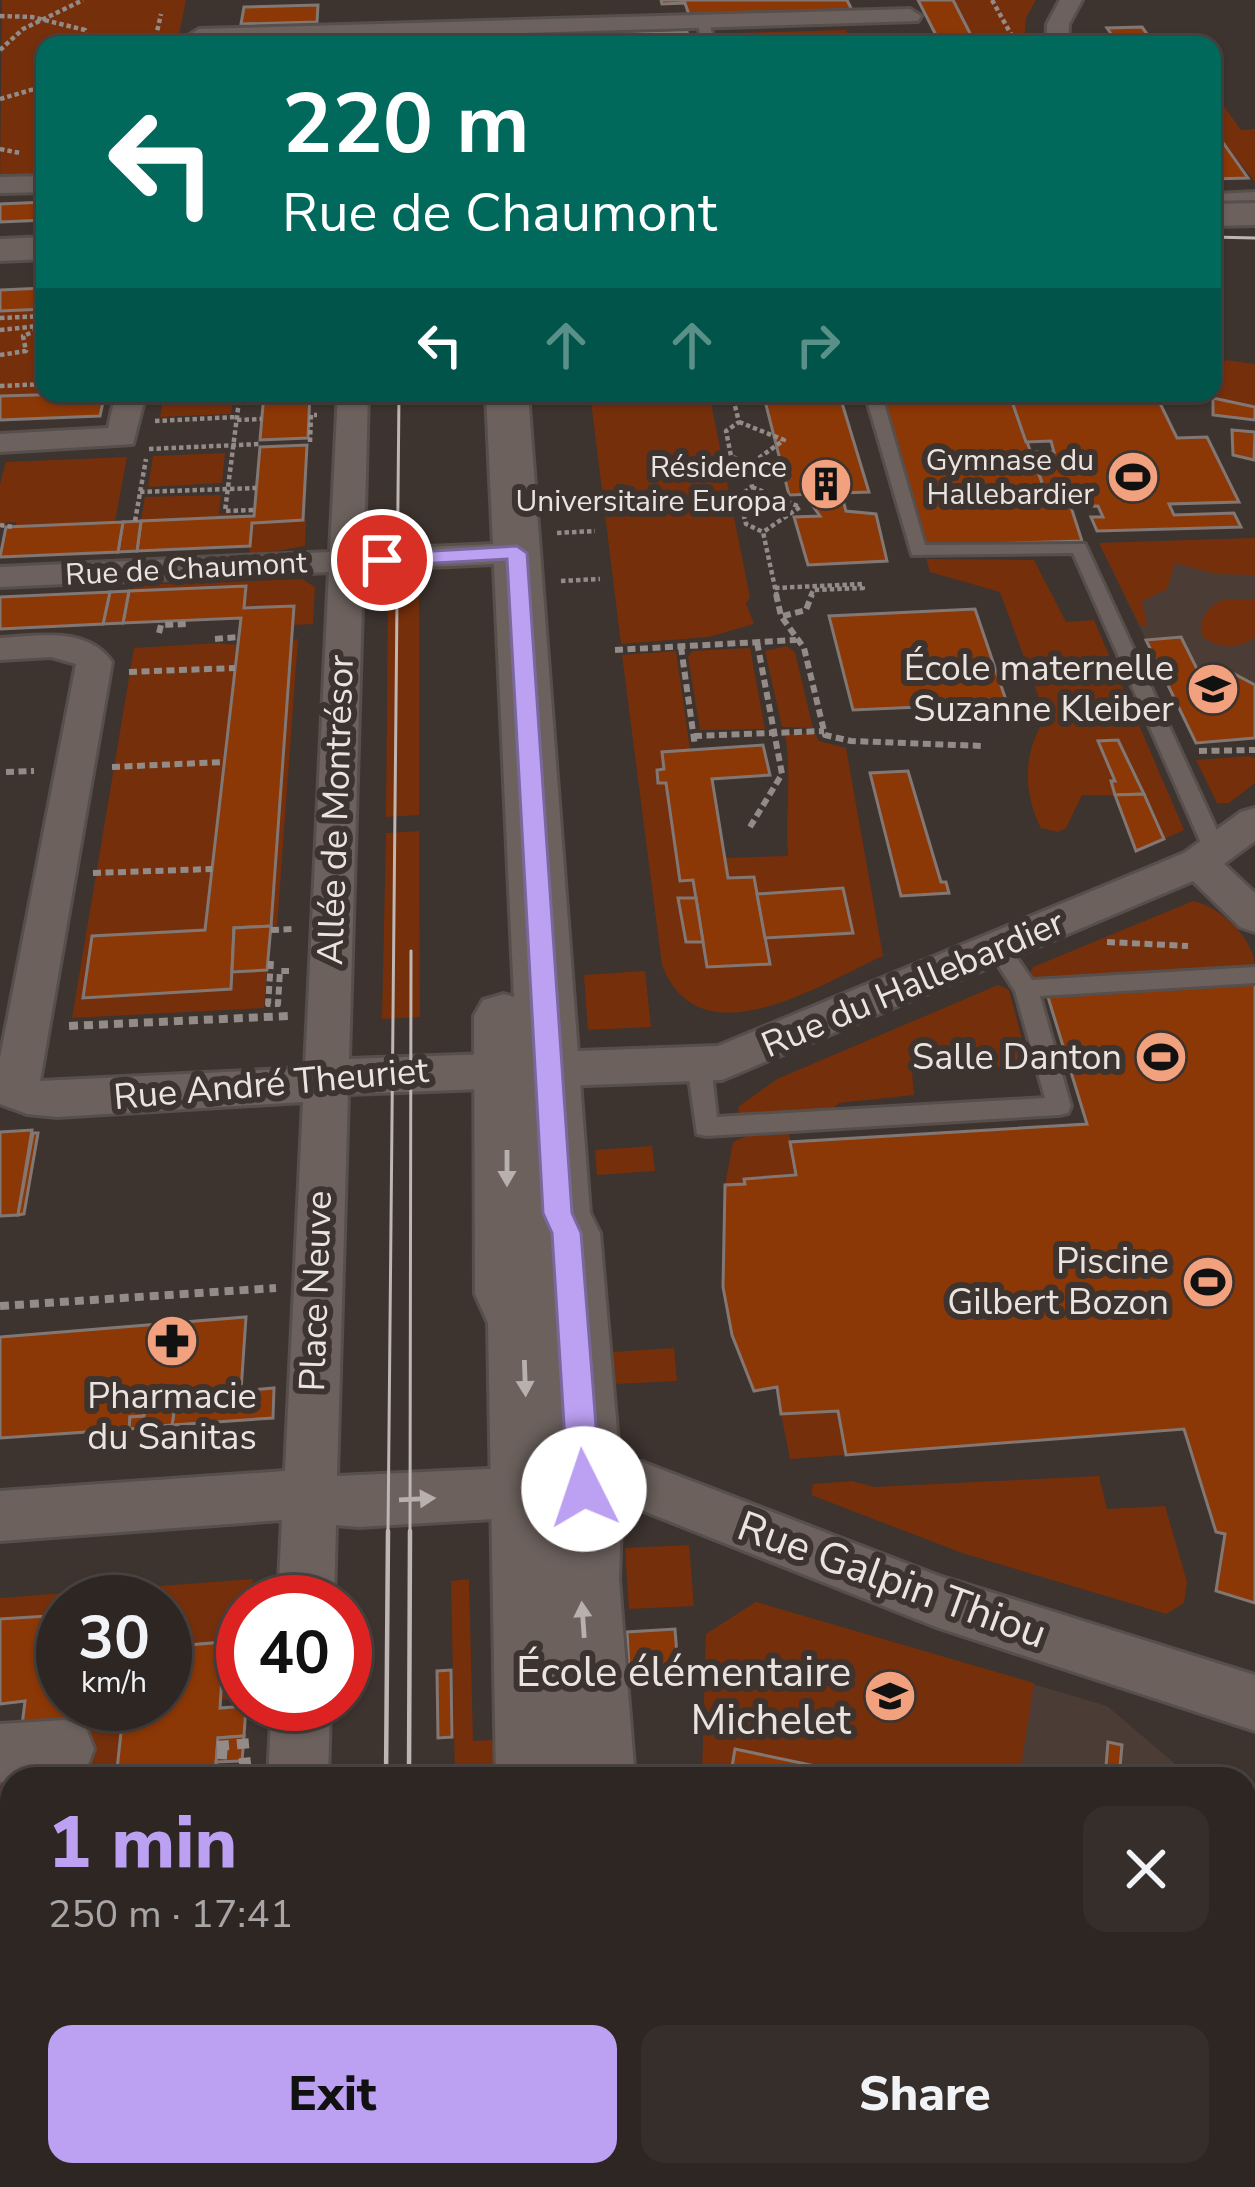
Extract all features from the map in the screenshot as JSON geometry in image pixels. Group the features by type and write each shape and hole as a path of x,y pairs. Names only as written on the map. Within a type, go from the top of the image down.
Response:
{"street":[{"path":"363,32 364,0"},
{"path":"434,0 435,30"},
{"path":"624,0 629,24"},
{"path":"1057,36 1058,24 1071,0"},
{"path":"199,33 629,24 706,34 908,11 919,36"},
{"path":"0,185 36,184"},
{"path":"0,250 36,248"},
{"path":"0,260 36,259"},
{"path":"0,443 122,437 129,402"},
{"name":"Allée de Montrésor","path":"323,1084 353,402"},
{"path":"477,402 500,554 528,1069 557,1213 566,1233 539,1767"},
{"path":"500,554 507,402"},
{"name":"Rue de Chaumont","path":"0,577 500,554"},
{"path":"0,649 83,651 94,662 9,1087"},
{"name":"Rue du Hallebardier","path":"528,1069 736,1060 1207,858 1255,821"},
{"path":"1207,858 1255,917"},
{"name":"Rue André Theuriet","path":"9,1087 27,1097 57,1100 323,1084 354,1075 528,1069"},
{"name":"Place Neuve","path":"306,1575 323,1084"},
{"name":"Rue Galpin Thiou","path":"0,1516 288,1495 359,1503 642,1486 939,1602 1255,1703"},
{"path":"555,1491 580,1580 592,1767"},
{"path":"275,1767 291,1731"},
{"path":"0,1753 65,1749"}],"lane":[{"path":"876,402 918,551 1079,548 1207,858"},
{"path":"699,1064 706,1127 1059,1106 1026,989 998,948"},
{"path":"1026,989 1255,975"}],"path":[{"path":"0,50 41,19 83,0"},
{"path":"992,0 1012,36"},
{"path":"156,36 161,14"},
{"path":"0,16 41,19 85,30 87,36"},
{"path":"0,99 36,89"},
{"path":"0,318 36,316"},
{"path":"0,330 36,327"},
{"path":"0,355 26,351 22,336 36,330"},
{"path":"0,386 36,384"},
{"path":"240,402 225,512 254,510"},
{"path":"734,402 739,422"},
{"path":"153,422 262,419"},
{"path":"739,422 726,431 731,456 748,465"},
{"path":"739,422 784,440 748,465"},
{"path":"135,521 147,450 260,444"},
{"path":"748,465 752,487"},
{"path":"752,487 800,507 763,532"},
{"path":"752,487 739,496 746,524 763,532"},
{"path":"140,492 256,488"},
{"path":"0,525 13,526"},
{"path":"763,532 781,616 798,640 824,730 836,739 851,741 984,746"},
{"path":"775,588 862,584 863,588 814,590 806,610 781,616"},
{"path":"160,633 160,625 189,625"},
{"path":"214,639 239,637"},
{"path":"615,650 798,640"},
{"path":"750,827 782,774 758,642"},
{"path":"681,646 695,741 824,730"},
{"path":"118,673 235,668"},
{"path":"1192,752 1255,750"},
{"path":"107,767 224,762"},
{"path":"88,873 212,868"},
{"path":"1086,938 1197,947"},
{"path":"289,960 269,961 268,1004 278,1004 280,971 301,970"},
{"path":"62,1027 289,1016"},
{"path":"0,1306 282,1288 293,1282"},
{"path":"220,1767 220,1745 243,1744"}],"shaded area":[{"path":"2,0 186,0 179,36 36,36 36,181 0,182"},
{"path":"953,0 1036,0 1026,18 1025,36 971,36"},
{"path":"846,30 848,36 739,36"},
{"path":"1221,102 1241,130 1255,129 1255,182 1221,139"},
{"path":"36,309 36,394 0,396 0,311"},
{"path":"1225,360 1255,364 1255,407 1221,400"},
{"path":"162,402 233,402 231,414 160,417"},
{"path":"591,402 711,402 750,597 746,603 754,624 709,637 621,644"},
{"path":"225,453 222,483 148,487 153,456"},
{"path":"127,457 115,522 0,523 0,484 6,462"},
{"path":"221,495 219,514 254,516 141,521 145,497"},
{"path":"306,520 305,546 249,556 252,523"},
{"name":"École maternelle Suzanne Kleiber","path":"1255,538 1255,738 1196,743 1099,543"},
{"path":"1255,538 1255,575 1216,574 1175,563 1167,589 1142,601 1147,625 1140,626 1099,543"},
{"path":"926,559 1034,560 1066,622 1094,620 1184,830 1164,839 1117,740 1098,742 1115,781 1111,782 1115,795 1082,795 1066,828 1058,832 1041,828 1028,771 1033,744 1046,717 1000,592 930,572"},
{"path":"302,579 315,587 313,624 293,625 294,606 244,608 245,586 132,592 133,585"},
{"path":"419,593 419,815 386,817 388,594"},
{"path":"1226,599 1255,600 1255,637 1235,646 1203,637 1206,613"},
{"path":"298,639 277,926 271,926 292,640"},
{"path":"238,645 205,930 93,936 83,997 230,989 232,972 267,970 264,1008 72,1018 134,648"},
{"path":"787,646 795,652 813,728 782,727 765,651"},
{"path":"750,648 765,729 700,730 688,657 692,651"},
{"path":"676,651 690,749 662,752 664,769 657,771 659,783 666,783 680,881 693,880 696,898 679,899 686,942 765,938 843,888 757,894 753,877 728,878 725,858 788,856 785,734 815,733 819,741 846,748 883,956 763,1008 732,1013 703,1009 680,994 662,965 622,655"},
{"path":"1255,758 1255,783 1229,803 1217,803 1196,760"},
{"path":"419,831 420,1017 382,1019 386,833"},
{"path":"1193,901 1235,926 1249,947 1255,968 1026,982 1033,967"},
{"path":"645,971 651,1027 588,1030 584,975"},
{"path":"998,985 1009,990 1029,1065 912,1073 914,1095 839,1103 825,1115 744,1119 738,1114 739,1106 777,1079"},
{"path":"788,1126 796,1175 725,1185 733,1142 764,1128"},
{"path":"652,1146 655,1171 597,1175 595,1150"},
{"path":"674,1348 677,1381 614,1384 612,1352"},
{"path":"838,1411 846,1455 790,1459 781,1414"},
{"path":"1099,1476 1107,1509 1165,1506 1187,1582 1184,1603 1166,1614 962,1553 811,1495 813,1484 852,1481 874,1487"},
{"path":"689,1545 694,1606 629,1609 625,1548"},
{"path":"469,1579 473,1741 493,1740 494,1767 455,1767 451,1581"},
{"path":"216,1582 216,1696 192,1673 192,1584"},
{"path":"36,1595 36,1617 0,1619 0,1598"},
{"name":"École élémentaire Michelet","path":"756,1602 1107,1706 1179,1767 702,1767 706,1634"},
{"name":"École élémentaire Michelet","path":"756,1602 1034,1683 1021,1767 821,1767 736,1749 732,1767 702,1767 706,1634"},
{"path":"76,1731 121,1731 117,1767 0,1766 72,1760"}],"building":[{"path":"661,0 847,0 852,10 689,15 685,3 662,4"},
{"path":"918,0 953,0 971,36 936,36"},
{"path":"318,5 317,22 241,24 244,7"},
{"path":"1142,27 1148,36 1113,36 1107,28"},
{"path":"687,32 688,36 561,36"},
{"path":"1221,140 1248,178 1221,179"},
{"path":"36,202 36,220 0,222 0,204"},
{"path":"36,288 36,309 0,311 0,290"},
{"path":"36,395 36,402 103,402 100,416 0,420 0,396"},
{"path":"1221,400 1255,407 1255,420 1213,415 1213,402"},
{"path":"263,402 310,402 308,438 260,440"},
{"name":"Résidence Universitaire Europa","path":"765,402 842,402 869,492 841,493 846,511 876,514 887,561 808,565 794,517 820,516 810,502 816,502 815,494 789,495"},
{"path":"883,402 1012,402 1051,507 1071,507 1082,541 924,546"},
{"name":"Gymnase du Hallebardier","path":"1012,402 1159,402 1177,438 1207,437 1239,502 1169,504 1174,515 1234,513 1241,527 1097,531 1091,517 1103,517 1098,506 1051,507 1031,452 1054,452 1051,441 1026,442"},
{"path":"1232,430 1255,432 1254,460 1233,455"},
{"path":"307,445 303,520 252,523 250,546 137,551 141,521 254,516 260,447"},
{"path":"141,521 137,551 118,552 123,522"},
{"path":"123,522 118,552 0,557 6,527"},
{"path":"246,586 244,608 294,606 271,926 234,928 231,989 83,998 92,936 205,930 241,618 123,623 129,591"},
{"path":"129,591 123,623 103,624 110,592"},
{"path":"110,592 103,624 0,629 0,597"},
{"path":"975,609 1007,703 853,710 829,616"},
{"path":"1181,637 1198,671 1225,669 1255,685 1255,738 1196,743 1146,640"},
{"path":"1118,740 1144,794 1115,795 1111,781 1115,781 1098,741"},
{"path":"763,745 770,775 712,779 728,878 754,877 770,964 707,967 693,880 680,881 666,783 658,783 657,770 664,769 662,752"},
{"path":"908,771 941,882 946,882 949,893 901,896 870,773"},
{"path":"1144,794 1164,839 1136,851 1115,795"},
{"path":"843,888 853,933 765,938 757,894"},
{"path":"678,898 696,898 703,942 686,942"},
{"path":"271,926 267,970 232,972 234,928"},
{"path":"1255,983 1255,1603 1216,1591 1225,1534 1216,1532 1184,1429 846,1455 838,1411 781,1414 777,1387 754,1391 732,1335 723,1287 725,1185 796,1175 790,1142 1087,1124 1047,994"},
{"path":"32,1130 18,1215 0,1216 0,1132"},
{"path":"33,1133 38,1133 24,1214 18,1215"},
{"path":"246,1317 241,1391 274,1388 273,1418 172,1425 175,1406 145,1408 144,1416 130,1417 129,1429 0,1438 0,1337"},
{"path":"175,1406 172,1425 129,1429 130,1417 144,1416 145,1408"},
{"path":"36,1617 36,1725 22,1726 25,1701 0,1704 0,1619"},
{"path":"675,1629 679,1681 630,1684 627,1632"},
{"path":"216,1643 216,1731 244,1731 244,1736 218,1738 216,1767 117,1767 121,1731 192,1731 192,1645"},
{"path":"451,1670 452,1737 438,1738 437,1671"},
{"path":"244,1736 242,1761 216,1762 218,1738"},
{"path":"1108,1742 1122,1745 1120,1767 1106,1767"},
{"path":"735,1749 820,1767 732,1767"}],"tram line":[{"path":"1221,237 1255,238"},
{"path":"388,1534 399,402"},
{"path":"410,1534 411,951"},
{"path":"386,1767 388,1531"},
{"path":"409,1767 410,1531"}],"place":[{"name":"Gymnase du Hallebardier","path":"1133,477"},
{"name":"Résidence Universitaire Europa","path":"826,484"},
{"name":"École maternelle Suzanne Kleiber","path":"1213,689"},
{"name":"Salle Danton","path":"1161,1057"},
{"name":"Piscine Gilbert Bozon","path":"1208,1282"},
{"name":"Pharmacie du Sanitas","path":"172,1341"},
{"name":"École élémentaire Michelet","path":"890,1696"}],"route":[{"path":"382,560 517,553 557,1213 566,1233 584,1489"}]}
